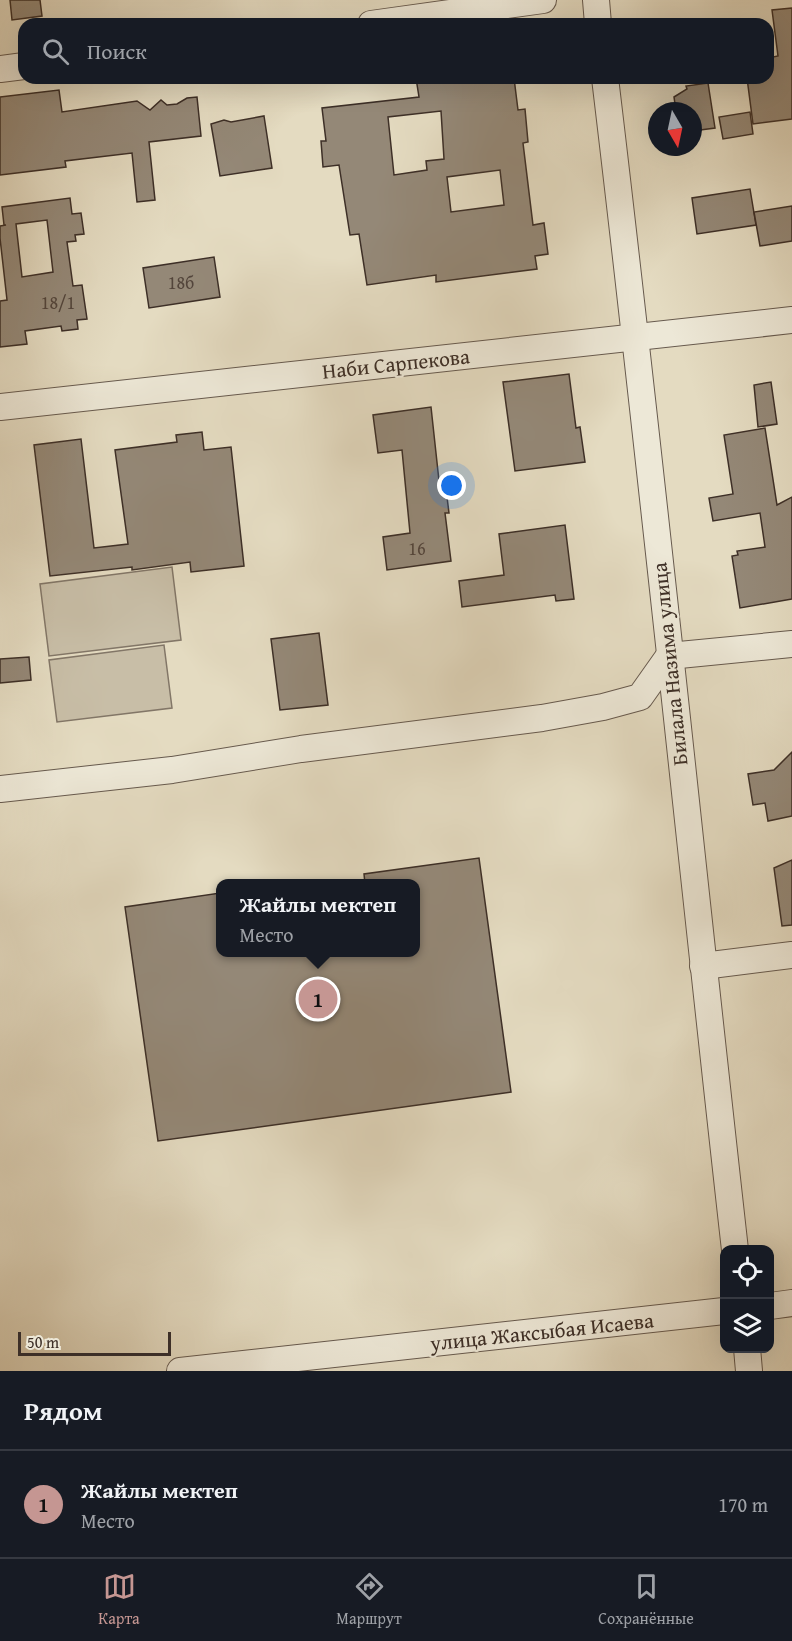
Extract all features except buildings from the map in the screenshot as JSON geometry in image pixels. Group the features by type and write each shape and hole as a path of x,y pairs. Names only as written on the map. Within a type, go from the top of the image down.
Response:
{"street":[{"path":"414,18 543,0"},
{"path":"596,0 598,18"},
{"path":"0,69 18,67"},
{"name":"Билала Назима улица","path":"606,84 636,336 734,1245"},
{"name":"Наби Сарпекова","path":"0,407 792,320"},
{"path":"0,789 172,770 301,749 542,718 603,707 639,697 669,656 792,644"},
{"path":"703,966 792,955"},
{"path":"774,1305 792,1303"},
{"name":"улица Жаксыбая Исаева","path":"180,1371 720,1311"},
{"path":"747,1353 749,1371"}],"shaded area":[{"path":"172,567 181,640 49,656 40,584"},
{"path":"164,645 172,708 57,722 49,660"}],"place":[{"name":"Жайлы мектеп","path":"318,999"}]}
